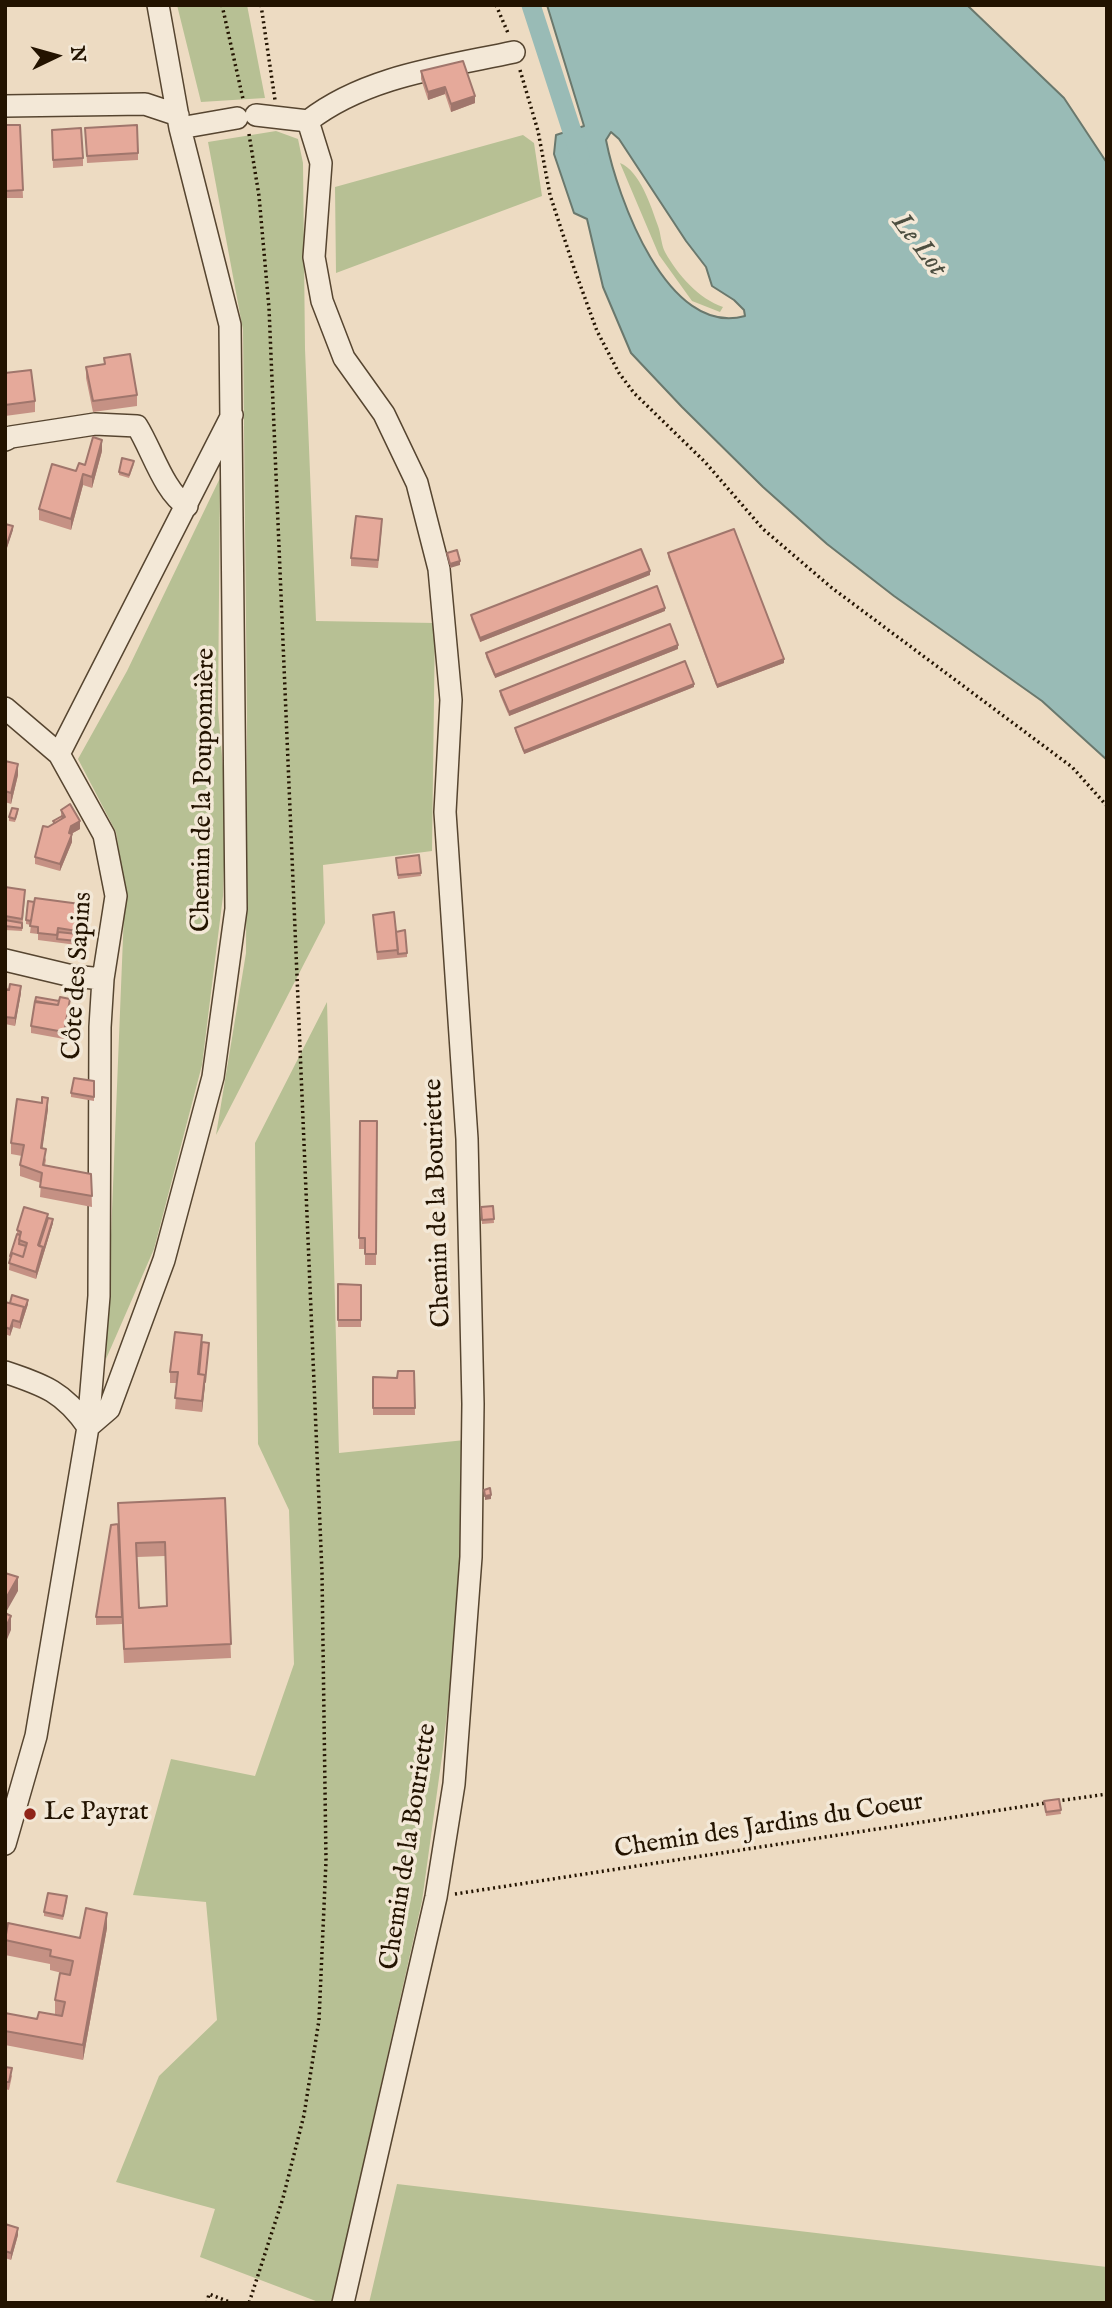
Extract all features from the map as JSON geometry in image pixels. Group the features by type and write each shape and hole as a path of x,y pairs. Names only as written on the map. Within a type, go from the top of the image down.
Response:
{"street":[{"name":"Chemin de la Pouponnière","path":"88,1427 108,1409 164,1261 212,1077 236,909 230,325 179,122 158,5"},
{"path":"5,106 145,104 179,122 252,115 308,121 334,101 389,81 514,52"},
{"name":"Chemin de la Bouriette","path":"308,121 321,163 314,257 321,301 344,358 384,414 417,483 439,569 451,700 445,812 467,1139 473,1405 471,1544 454,1784 436,1897 343,2303"},
{"path":"5,708 59,754 232,415"},
{"path":"5,440 95,424 137,426 153,453 167,488 187,506"},
{"name":"Côte des Sapins","path":"59,754 104,835 112,864 116,895 103,979 98,1149 99,1296 88,1427"},
{"path":"5,960 72,976 103,979"},
{"path":"5,1372 45,1385 63,1396 88,1427 36,1736 5,1844"}],"path":[{"path":"222,5 252,115 270,321 322,1573 326,1861 319,2020 304,2115 283,2198 249,2303"},
{"path":"252,115 275,85 261,5"},
{"path":"496,5 504,19 538,131 550,195 574,268 597,331 619,373 634,393 705,462 763,529 832,588 1072,767 1107,806"},
{"name":"Chemin des Jardins du Coeur","path":"436,1897 1107,1794"},
{"path":"207,2303 209,2294 232,2303"}],"green space":[{"path":"177,5 247,5 265,98 201,102"},
{"path":"276,131 298,139 303,163 305,349 316,621 435,623 432,851 323,865 325,923 216,1135 246,953 247,721 243,330 208,142"},
{"path":"523,135 534,143 542,196 336,273 335,187"},
{"path":"620,163 633,173 644,190 670,260 697,292 723,307 720,312 692,301 659,255"},
{"path":"220,478 218,710 226,802 223,896 202,1065 154,1249 106,1359 125,888 116,832 78,759 127,671"},
{"path":"327,1002 339,1453 465,1440 461,1586 443,1749 422,1901 332,2303 321,2303 200,2257 215,2209 116,2182 159,2076 217,2020 206,1902 133,1895 171,1759 255,1776 294,1664 289,1510 258,1444 255,1143"},
{"path":"397,2184 1107,2267 1107,2303 369,2303"}],"water":[{"name":"Le Lot","path":"547,5 967,5 1064,98 1107,163 1107,760 1042,701 894,596 827,544 763,487 631,353 603,287 587,219 574,213 554,154 556,135 584,126","holes":["611,132 619,139 706,267 712,286 734,300 744,310 745,316 717,317 692,306 670,285 650,257 634,226 612,165 606,140"]}],"building":[{"path":"463,61 475,96 451,104 445,87 428,92 421,71"},
{"path":"5,125 20,125 23,190 5,191"},
{"path":"137,125 138,153 87,156 85,128"},
{"path":"81,128 83,158 53,160 52,130"},
{"path":"130,354 137,395 93,401 86,367 105,364 104,358"},
{"path":"31,370 35,401 5,405 5,373"},
{"path":"93,437 102,440 92,477 83,474 71,519 39,509 52,464 76,471 79,463 85,465"},
{"path":"122,458 134,461 129,475 119,472"},
{"path":"356,516 382,519 378,560 351,558"},
{"path":"5,524 13,526 5,550"},
{"path":"734,529 784,659 717,685 668,553"},
{"path":"641,549 650,571 480,638 471,615"},
{"path":"457,550 460,561 450,564 447,553"},
{"path":"657,586 665,608 495,675 486,653"},
{"path":"670,624 678,645 509,712 500,691"},
{"path":"685,661 694,684 524,751 515,728"},
{"path":"5,761 18,764 11,793 5,791"},
{"path":"70,804 80,821 71,826 69,833 72,834 60,864 35,857 43,826 48,827 65,817 61,810"},
{"path":"12,808 18,809 15,819 9,817"},
{"path":"419,855 421,873 398,875 396,858"},
{"path":"5,887 25,890 22,919 5,916"},
{"path":"35,898 80,904 77,931 58,928 57,935 38,933 38,927 30,926"},
{"path":"28,901 34,902 31,921 26,920"},
{"path":"394,912 398,950 377,952 373,915"},
{"path":"5,920 22,923 22,928 5,926"},
{"path":"405,930 407,953 398,954 396,932"},
{"path":"58,932 77,934 77,941 57,939"},
{"path":"10,984 21,986 15,1018 5,1017 5,990 9,990"},
{"path":"36,997 59,1001 58,1005 35,1002"},
{"path":"60,997 70,999 64,1032 31,1026 35,1001 58,1005"},
{"path":"67,1018 81,1020 78,1039 64,1037"},
{"path":"74,1078 94,1081 94,1097 71,1093"},
{"path":"42,1097 48,1098 41,1148 46,1149 43,1165 91,1174 92,1196 40,1187 42,1173 20,1165 24,1145 11,1143 17,1099 42,1103"},
{"path":"360,1121 377,1121 376,1254 365,1254 365,1238 359,1238"},
{"path":"493,1206 494,1219 482,1220 481,1207"},
{"path":"24,1207 48,1214 38,1245 43,1247 36,1272 9,1263 12,1253 23,1257 27,1243 19,1240 21,1232 17,1230"},
{"path":"48,1218 53,1219 43,1251 43,1247 39,1246"},
{"path":"17,1234 20,1235 19,1244 26,1246 23,1257 12,1253 11,1257 10,1256"},
{"path":"338,1284 361,1285 361,1320 338,1320"},
{"path":"12,1295 28,1300 24,1311 24,1307 10,1303"},
{"path":"5,1302 24,1307 20,1322 13,1320 10,1329 5,1327"},
{"path":"175,1332 202,1335 198,1374 205,1375 202,1401 175,1398 178,1372 170,1372"},
{"path":"202,1342 209,1343 205,1382 205,1375 199,1374"},
{"path":"398,1371 414,1371 415,1408 373,1408 373,1377 397,1378"},
{"path":"490,1488 491,1495 485,1496 484,1490"},
{"path":"225,1498 231,1644 124,1649 118,1503","holes":["165,1542 167,1606 139,1608 136,1543"]},
{"path":"118,1524 122,1617 96,1617 111,1525"},
{"path":"5,1573 18,1577 5,1600"},
{"path":"5,1613 11,1616 5,1629"},
{"path":"1059,1799 1061,1810 1046,1812 1044,1801"},
{"path":"48,1893 67,1896 63,1916 44,1912"},
{"path":"86,1908 107,1913 83,2045 5,2031 5,2013 37,2019 39,2012 62,2016 65,2002 55,2000 60,1973 70,1975 73,1961 50,1956 51,1950 5,1940 8,1923 80,1938"},
{"path":"5,2067 12,2068 9,2082 5,2082"},
{"path":"5,2224 18,2228 11,2253 5,2251"}],"waterway":[{"path":"531,5 580,156"}],"place":[{"name":"Le Payrat","path":"30,1814"}]}
